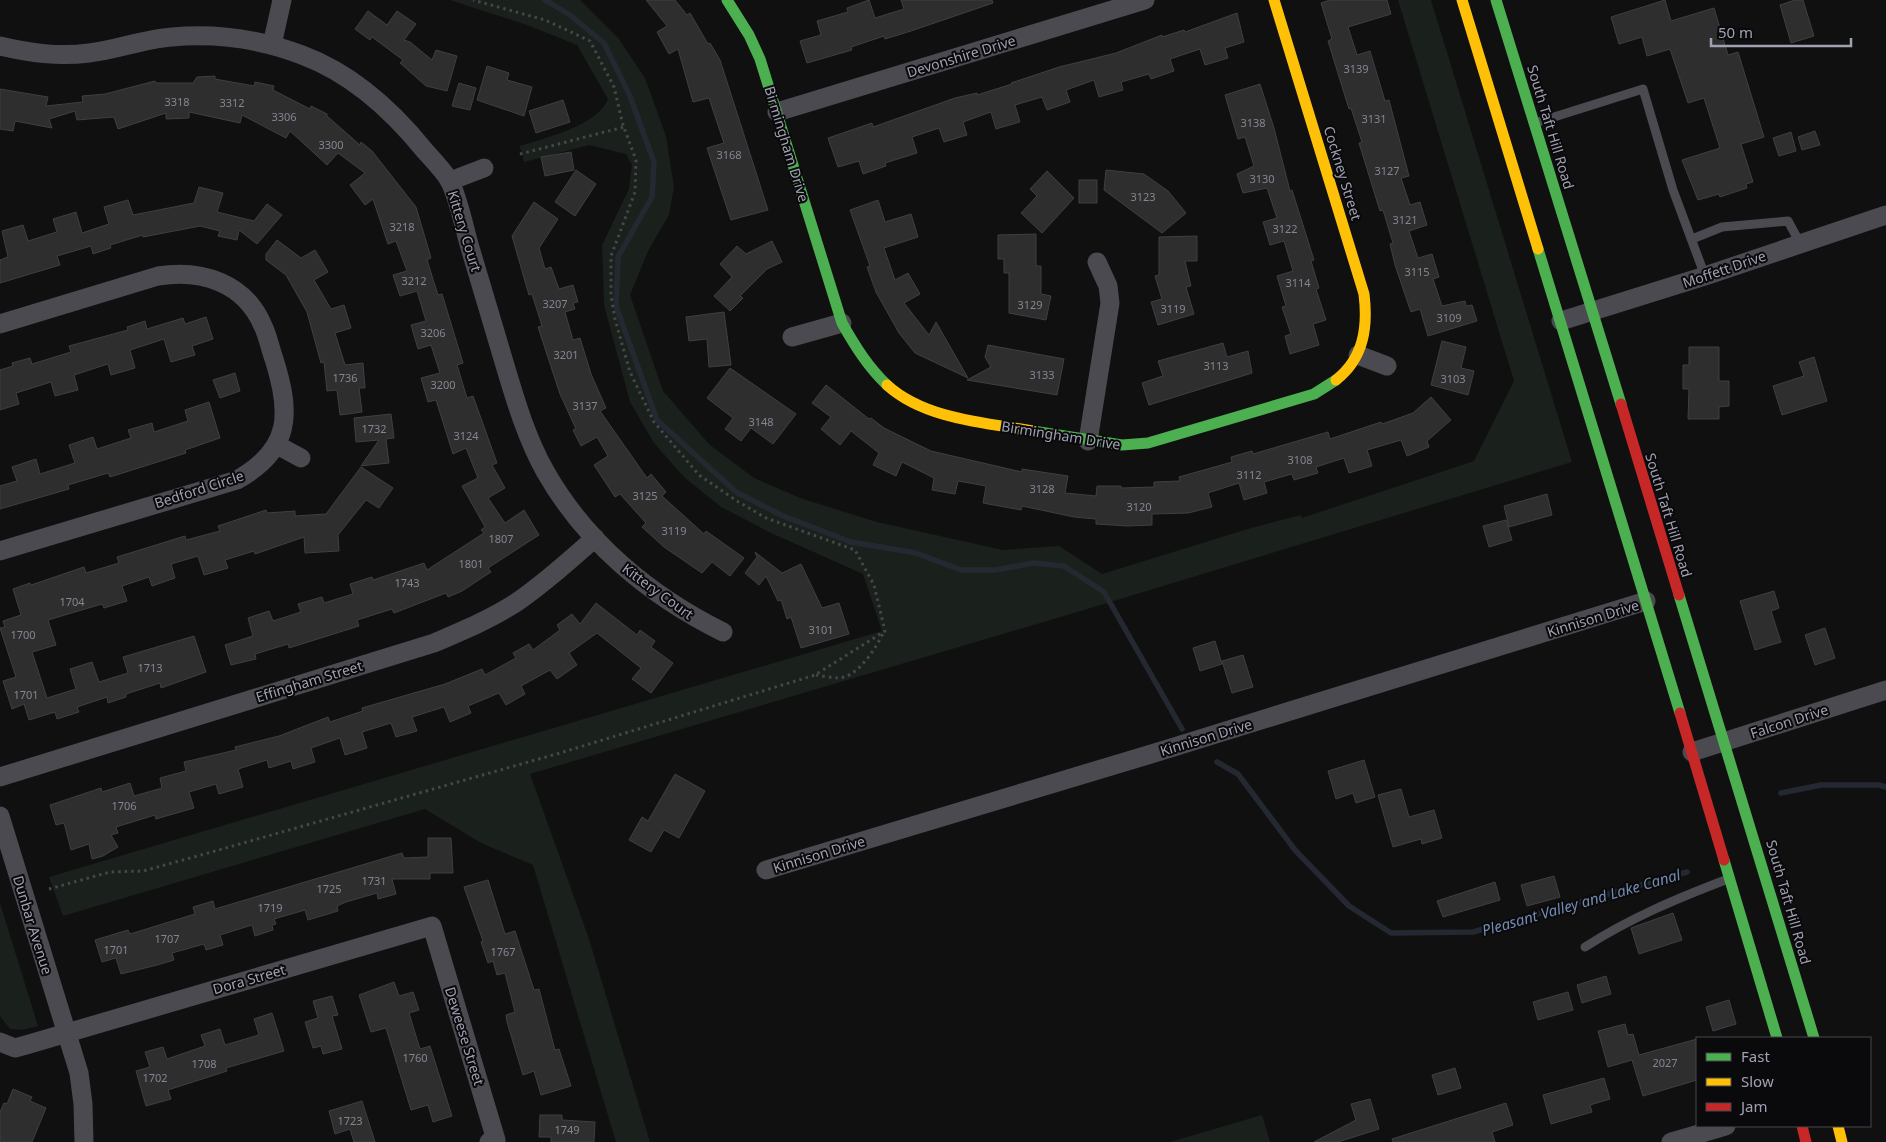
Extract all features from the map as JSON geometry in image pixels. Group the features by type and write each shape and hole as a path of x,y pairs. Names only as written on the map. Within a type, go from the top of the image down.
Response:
{"main road":[{"name":"Birmingham Drive","path":"727,0 749,35 760,59 842,323 853,347 869,368 888,386 923,408 948,416 1088,441 1122,445 1148,443 1314,394 1333,384 1346,373 1358,355"},
{"name":"Cockney Street","path":"1274,0 1364,294 1368,323 1358,355"},
{"path":"1462,0 1778,1037"},
{"name":"South Taft Hill Road","path":"1496,0 1759,853 1814,1037"},
{"path":"1802,1127 1806,1142"},
{"path":"1838,1127 1842,1142"}],"street":[{"path":"272,45 282,0"},
{"name":"Devonshire Drive","path":"777,112 1145,0"},
{"name":"Kittery Court","path":"0,46 33,53 60,55 91,53 146,40 205,35 239,38 272,45 304,56 354,82 384,106 408,130 450,181 526,431 549,478 567,505 595,538 640,581 674,605 723,632"},
{"path":"450,181 484,168"},
{"name":"Moffett Drive","path":"1561,322 1886,215"},
{"path":"1088,441 1110,303 1108,286 1097,262"},
{"name":"Bedford Circle","path":"0,324 158,276 185,273 212,278 240,293 255,310 264,326 284,394 285,414 276,445 264,461 237,480 0,551"},
{"path":"792,337 842,323"},
{"path":"1358,355 1387,366"},
{"path":"276,445 301,458"},
{"name":"Effingham Street","path":"0,777 434,643 476,626 516,603 547,580 595,538"},
{"name":"Kinnison Drive","path":"766,870 1162,751 1646,601"},
{"name":"Falcon Drive","path":"1692,752 1886,690"},
{"name":"Dunbar Avenue","path":"0,816 80,1081 84,1142"},
{"name":"Dora Street","path":"66,1033 432,926"},
{"name":"Deweese Street","path":"432,926 496,1140 489,1142"},
{"path":"0,1042 15,1048 66,1033"},
{"path":"1670,1142 1722,1127"}],"lane":[{"path":"1534,124 1642,89 1673,190 1705,276"},
{"path":"1692,239 1722,227 1788,221 1800,243"},
{"path":"1586,947 1613,929 1678,898 1730,878"}],"path":[{"path":"520,154 624,127"},
{"path":"815,675 841,678 862,665 875,651 885,631"}],"shaded area":[{"path":"450,0 580,0 619,39 645,78 666,136 674,187 669,215 649,249 630,295 663,391 710,445 754,478 803,499 877,522 1003,550 1059,546 1102,574 1251,528 1301,515 1302,518 1474,461 1514,381 1398,0 1431,0 1572,462 1084,610 530,774 589,939 650,1142 616,1142 533,865 481,843 425,809 63,916 49,877 882,631 863,574 771,533 721,507 684,477 654,443 630,402 604,305 602,245 629,189 632,165 626,154 589,145 524,162 520,146 583,123 603,108 608,99 577,45 527,25"},
{"path":"0,903 38,1026 22,1030 10,1029 0,1016"},
{"path":"1262,1115 1270,1142 1170,1142"}],"building":[{"path":"646,0 675,0 687,15 690,13 708,44 710,43 720,60 768,210 731,220 707,148 724,143 709,98 693,102 678,49 669,54 657,32 667,26"},
{"path":"869,0 875,18 904,9 901,0 992,0 993,3 885,39 884,36 851,47 852,50 807,63 800,41 821,35 817,21 848,12 847,8"},
{"path":"1330,0 1387,0 1391,14 1348,27 1357,55 1370,51 1385,101 1389,100 1409,176 1401,178 1410,205 1420,202 1427,225 1409,231 1418,258 1432,254 1439,277 1433,279 1442,306 1465,301 1466,306 1472,305 1477,321 1428,336 1420,309 1411,312 1395,265 1390,244 1393,243 1383,210 1380,211 1359,143 1362,142 1351,108 1349,109 1328,41 1332,39 1321,3"},
{"path":"1665,0 1671,21 1714,8 1728,55 1738,52 1764,137 1741,144 1753,182 1746,184 1747,188 1720,197 1719,194 1698,200 1682,160 1720,148 1704,98 1688,103 1670,49 1647,56 1642,37 1619,44 1611,17"},
{"path":"1795,0 1803,0 1814,36 1791,43 1780,5"},
{"path":"368,11 387,25 397,11 416,24 404,40 410,42 432,60 436,50 457,56 447,91 426,86 400,63 403,60 372,37 370,40 355,29"},
{"path":"1237,13 1244,42 1225,48 1228,58 1205,65 1200,49 1170,59 1174,71 1151,79 1149,74 1121,82 1123,90 1099,97 1094,80 1066,90 1070,102 1047,110 1042,97 1015,105 1020,122 996,129 991,112 963,122 967,135 944,142 939,128 912,137 917,153 885,163 886,166 863,174 859,161 838,167 828,138 872,123 873,127 955,98 977,93 977,95 1059,67 1116,53 1162,35 1162,37 1184,30 1185,32"},
{"path":"487,66 509,73 507,80 532,87 524,116 477,100"},
{"path":"215,76 215,79 254,86 255,82 274,86 273,90 310,109 311,106 327,114 360,145 361,142 372,151 416,207 431,258 427,260 438,295 442,294 463,363 457,365 467,398 473,396 497,463 492,465 505,488 488,498 505,523 524,510 539,535 488,568 491,572 462,591 448,597 446,593 394,613 392,609 357,620 359,626 289,648 288,644 255,654 256,659 231,665 225,645 253,636 248,618 269,611 273,621 301,612 298,604 322,597 324,603 353,594 350,584 372,577 373,580 424,563 427,570 484,533 481,530 485,527 462,486 478,478 466,448 453,454 436,400 428,402 421,378 440,373 431,345 418,349 411,325 426,321 417,291 400,296 393,275 407,271 396,241 388,244 373,199 365,205 350,185 365,173 338,153 327,165 290,131 286,138 242,115 240,123 189,112 189,118 166,119 166,113 118,129 114,117 77,120 75,111 49,119 52,128 15,121 13,131 0,129 0,89 48,97 46,106 83,102 82,96 105,94 155,81 156,83 193,83 197,77"},
{"path":"459,83 476,88 470,110 452,106"},
{"path":"1260,84 1274,128 1290,191 1292,190 1314,260 1311,261 1319,288 1316,289 1326,320 1313,324 1319,345 1290,354 1285,336 1291,334 1282,307 1286,306 1277,276 1293,271 1284,241 1270,245 1263,222 1277,218 1267,188 1243,193 1237,174 1254,166 1245,137 1238,139 1225,95"},
{"path":"563,100 570,122 536,133 529,111"},
{"path":"1815,131 1820,145 1802,150 1798,137"},
{"path":"1791,132 1796,151 1779,156 1773,138"},
{"path":"571,152 574,170 545,176 541,157"},
{"path":"576,170 596,184 575,216 555,202"},
{"path":"1106,170 1144,174 1168,191 1186,213 1162,233 1104,190"},
{"path":"1047,171 1074,198 1042,233 1021,213 1037,196 1030,189"},
{"path":"1079,180 1097,180 1097,203 1079,203"},
{"path":"199,187 223,193 217,212 254,221 267,204 282,215 257,244 239,230 237,240 218,236 220,231 200,226 143,237 143,235 110,245 111,248 93,254 91,246 57,256 60,265 0,283 0,260 8,257 2,231 23,225 28,241 57,232 53,219 76,212 82,233 109,224 104,207 128,200 133,215 194,203"},
{"path":"878,200 885,222 911,214 918,237 884,248 895,280 908,273 920,294 904,303 929,335 936,322 968,378 915,353 899,333 876,292 867,267 870,266 850,210"},
{"path":"534,202 558,219 539,248 545,269 551,267 559,289 573,285 578,302 573,303 575,309 565,312 573,340 580,338 591,374 606,408 600,411 647,478 651,474 666,492 662,496 704,534 706,531 744,558 730,576 712,562 702,573 664,547 642,527 646,523 620,494 615,497 594,465 608,456 597,437 581,446 573,430 576,429 560,394 538,327 542,326 532,294 529,295 512,236"},
{"path":"1036,234 1036,266 1041,266 1041,294 1051,296 1046,320 1009,313 1009,273 1004,273 1004,259 998,259 998,235"},
{"path":"1197,236 1197,261 1185,261 1191,286 1186,287 1194,314 1158,325 1151,302 1162,299 1155,276 1159,275 1159,237"},
{"path":"277,240 301,258 315,250 328,272 314,280 331,309 344,305 351,328 335,333 345,365 363,363 365,388 359,388 362,412 340,415 337,390 327,391 324,362 321,363 307,312 286,275 266,260 266,254"},
{"path":"772,241 782,262 767,269 740,296 743,298 730,311 714,296 732,277 720,264 737,246 746,254"},
{"path":"724,312 731,365 709,367 707,339 689,341 686,317"},
{"path":"206,317 213,339 192,346 195,355 171,362 164,339 130,350 135,368 111,375 108,364 74,375 78,390 55,396 51,382 16,393 19,404 0,410 0,370 13,366 12,363 30,358 32,364 71,352 69,346 128,330 127,327 145,321 147,329 183,318 185,324"},
{"path":"1442,341 1466,347 1461,368 1474,371 1468,395 1431,385"},
{"path":"1223,343 1227,357 1248,351 1252,373 1149,405 1142,383 1163,376 1158,361"},
{"path":"988,345 1064,359 1057,395 967,380 991,367 985,357"},
{"path":"1689,347 1719,347 1719,381 1729,381 1729,406 1719,407 1719,419 1688,419 1689,389 1683,389 1683,365 1689,365"},
{"path":"1814,357 1827,401 1782,415 1773,386 1804,376 1799,362"},
{"path":"730,368 796,414 773,444 751,428 741,441 725,429 733,418 707,398"},
{"path":"235,373 240,391 220,398 213,380"},
{"path":"826,385 869,419 871,418 884,428 931,451 1022,472 1022,469 1068,476 1065,493 1096,496 1097,486 1121,486 1121,488 1154,487 1154,482 1180,481 1179,477 1232,462 1231,457 1252,451 1253,454 1328,432 1330,439 1381,422 1382,424 1413,413 1431,397 1451,420 1427,441 1429,447 1407,456 1401,440 1367,450 1372,466 1349,473 1344,458 1316,467 1318,473 1294,480 1292,474 1264,482 1267,493 1244,500 1239,483 1208,493 1212,507 1188,513 1152,514 1152,525 1128,526 1096,524 1096,519 1074,517 1022,506 1021,510 983,503 986,486 958,481 955,494 932,490 934,478 902,462 896,476 873,465 879,453 851,431 840,445 821,429 831,417 812,403"},
{"path":"209,402 220,438 185,450 186,453 110,477 108,473 68,485 69,489 0,509 0,486 17,481 12,467 36,459 40,474 75,463 69,445 93,437 97,449 131,438 128,430 152,423 154,432 188,421 185,410"},
{"path":"391,414 394,438 386,439 389,463 361,466 379,440 356,442 354,418"},
{"path":"361,467 393,488 379,508 366,500 338,535 339,551 305,553 304,537 255,554 254,551 225,560 228,568 204,575 198,556 171,564 175,578 152,586 149,577 122,586 127,601 104,608 102,604 48,620 56,645 32,652 47,698 76,689 70,669 92,662 99,682 128,673 123,657 194,636 206,672 161,688 160,683 126,694 126,697 108,703 107,697 77,707 79,712 57,719 55,712 29,720 24,704 12,709 3,681 16,677 0,628 5,627 3,621 21,615 13,589 30,583 31,585 84,567 86,573 119,563 117,557 185,536 186,540 220,531 218,526 266,510 267,513 295,511 295,516 326,514"},
{"path":"1547,494 1552,515 1509,527 1504,506"},
{"path":"1506,520 1512,540 1489,547 1483,526"},
{"path":"755,552 782,573 801,564 822,608 839,603 849,634 801,648 791,617 787,619 781,600 778,601 766,576 759,585 745,573 757,557"},
{"path":"1774,591 1779,608 1771,611 1781,642 1755,650 1740,601"},
{"path":"596,603 637,635 640,630 655,641 651,647 673,663 651,693 632,679 641,668 597,633 569,653 577,665 557,679 550,670 521,686 525,694 506,705 499,693 468,706 471,713 450,722 444,707 412,717 417,731 396,737 391,723 362,732 367,748 345,755 340,738 311,748 315,762 293,769 291,761 269,768 267,760 238,769 243,787 219,794 216,784 189,792 194,808 156,819 155,815 116,827 118,833 111,835 118,847 103,856 92,859 89,844 71,850 64,823 56,825 50,805 101,788 102,792 130,783 134,796 162,788 160,778 186,771 184,762 236,750 235,747 279,736 328,717 330,722 363,711 362,708 445,684 482,669 485,675 516,658 513,653 529,644 533,650 560,630 557,625 572,614 580,624"},
{"path":"1825,628 1835,658 1815,665 1805,635"},
{"path":"1215,641 1222,664 1200,671 1193,648"},
{"path":"1243,655 1253,687 1232,693 1222,661"},
{"path":"1364,760 1375,797 1356,803 1353,793 1336,799 1328,771"},
{"path":"675,774 705,791 679,838 664,830 651,852 629,840 642,817 648,821"},
{"path":"1401,789 1409,817 1434,810 1442,838 1422,844 1421,839 1393,847 1378,795"},
{"path":"428,838 451,838 453,873 430,873 430,879 392,879 396,894 378,899 377,893 346,902 337,906 338,911 308,920 305,910 274,919 276,924 272,925 273,930 255,936 252,925 220,935 223,945 206,950 204,944 172,953 174,960 157,965 121,974 116,958 102,962 95,940 128,930 130,934 195,914 193,907 213,901 215,909 402,853 404,858 428,857"},
{"path":"1554,876 1560,897 1527,906 1521,885"},
{"path":"488,880 505,934 515,931 534,990 539,989 555,1050 559,1049 571,1086 541,1095 534,1071 523,1075 507,1022 506,1015 515,1012 505,973 497,975 493,961 488,963 481,942 483,941 464,887"},
{"path":"1495,882 1500,900 1443,917 1437,901"},
{"path":"1673,913 1682,940 1639,954 1631,928"},
{"path":"1606,976 1611,994 1582,1003 1577,985"},
{"path":"394,982 399,996 413,992 419,1010 409,1013 420,1049 430,1046 452,1116 433,1122 428,1105 411,1110 386,1028 371,1032 359,995"},
{"path":"1568,992 1573,1010 1538,1020 1533,1002"},
{"path":"332,996 338,1015 332,1016 342,1049 323,1054 321,1046 313,1048 305,1022 318,1018 313,1001"},
{"path":"1729,1000 1736,1024 1713,1031 1706,1007"},
{"path":"272,1013 284,1051 226,1068 227,1071 168,1090 171,1099 146,1106 136,1071 150,1067 145,1052 163,1047 167,1059 205,1046 201,1035 220,1029 225,1045 259,1035 254,1019"},
{"path":"1625,1024 1628,1035 1633,1034 1639,1055 1696,1039 1696,1080 1643,1096 1632,1060 1608,1067 1598,1031"},
{"path":"1455,1068 1461,1088 1438,1095 1432,1075"},
{"path":"1604,1078 1610,1099 1590,1105 1592,1112 1551,1124 1543,1095"},
{"path":"13,1089 32,1097 30,1101 46,1108 32,1142 0,1142 0,1112 4,1103 7,1104"},
{"path":"1370,1099 1379,1129 1338,1142 1314,1142 1356,1120 1351,1104"},
{"path":"362,1101 375,1142 354,1142 350,1129 335,1134 329,1111"},
{"path":"1506,1103 1513,1125 1492,1132 1495,1142 1393,1142 1392,1139"},
{"path":"540,1115 562,1115 562,1120 595,1122 594,1142 551,1142 551,1137 539,1137"}],"waterway":[{"name":"Pleasant Valley and Lake Canal","path":"545,0 570,15 604,43 630,96 654,162 652,197 618,257 616,306 657,420 736,492 783,516 851,542 916,553 961,570 995,570 1034,563 1064,566 1104,592 1182,729"},
{"name":"Pleasant Valley and Lake Canal","path":"1217,762 1238,774 1295,850 1349,906 1391,933 1473,932 1687,872"},
{"name":"Pleasant Valley and Lake Canal","path":"1781,793 1821,785 1879,785 1886,787"}],"traffic: fast":[{"path":"727,0 749,35 760,59 842,323 862,356 887,385"},
{"path":"1496,0 1621,404"},
{"path":"1538,249 1680,713"},
{"path":"1033,431 1122,445 1148,443 1314,394 1336,380"},
{"path":"1679,595 1814,1037"},
{"path":"1724,860 1777,1037"}],"traffic: slow":[{"path":"1274,0 1364,294 1365,318 1362,341 1353,362 1336,380"},
{"path":"1462,0 1538,249"},
{"path":"887,385 919,405 956,418 1033,431"},
{"path":"1838,1127 1842,1142"}],"traffic: jam":[{"path":"1621,404 1679,595"},
{"path":"1680,713 1724,860"},
{"path":"1802,1127 1806,1142"}]}
